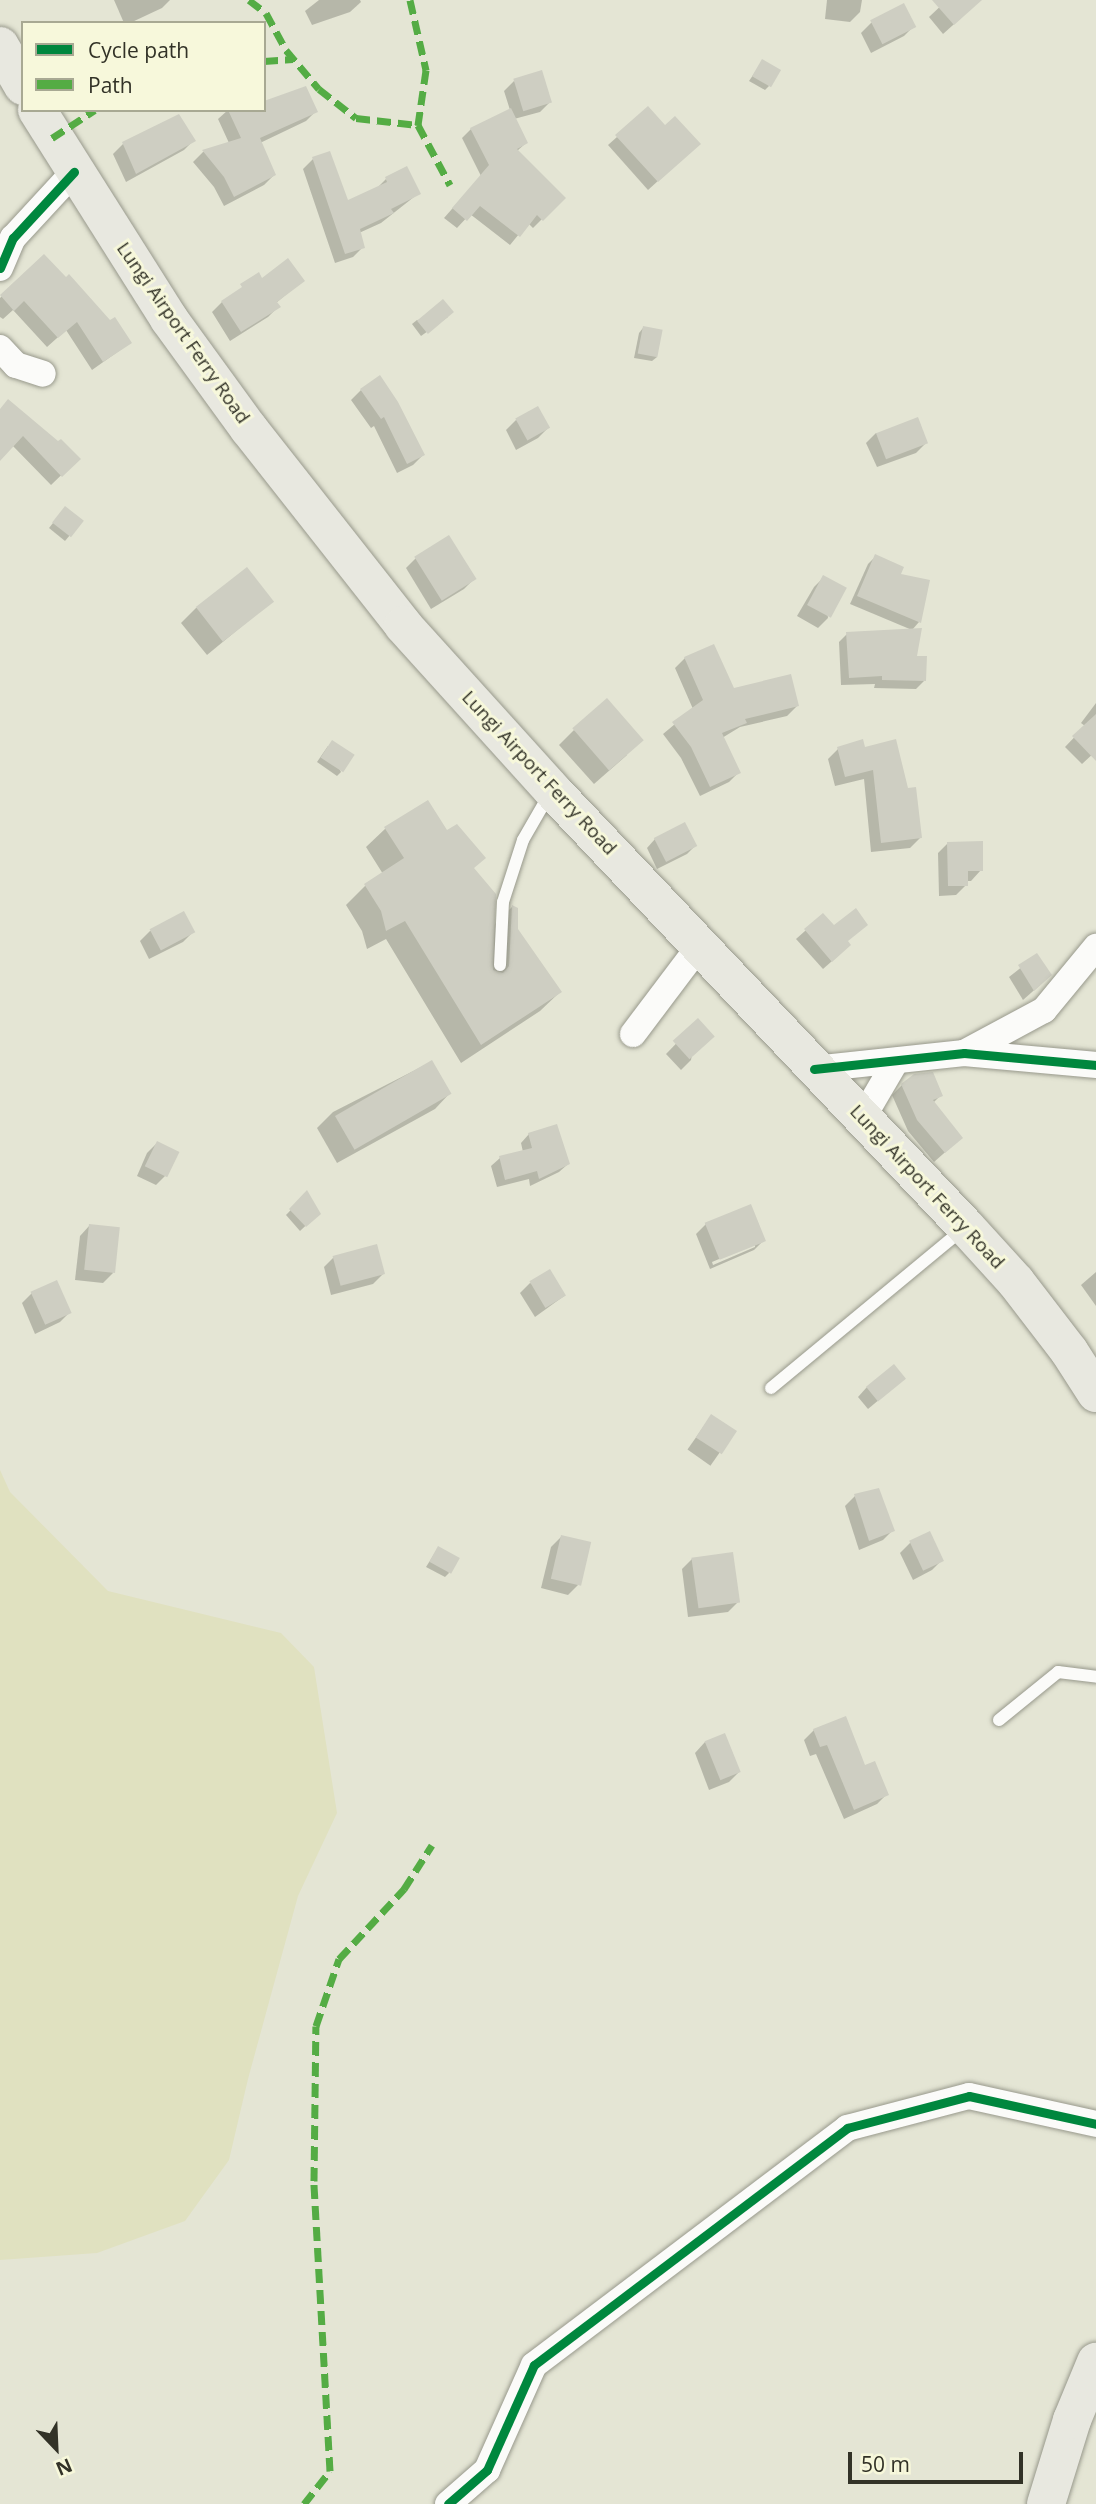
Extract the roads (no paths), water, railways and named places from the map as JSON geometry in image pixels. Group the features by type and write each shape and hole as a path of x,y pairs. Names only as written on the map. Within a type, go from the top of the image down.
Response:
{"main road":[{"path":"0,46 21,83"},
{"name":"Lungi Airport Ferry Road","path":"38,112 169,319 249,429 403,625 552,790 1016,1282 1069,1351 1096,1393"},
{"path":"1046,2504 1072,2420 1096,2362"}],"street":[{"path":"0,268 13,238 75,172"},
{"path":"0,348 16,366 43,374"},
{"path":"633,1034 700,945"},
{"path":"964,1053 1044,1010 1096,947"},
{"path":"814,1069 964,1053 1096,1065"},
{"path":"862,1119 896,1061"},
{"path":"448,2504 487,2470 534,2365 847,2128 969,2096 1096,2123"}],"lane":[{"path":"500,965 503,902 523,840 552,790"},
{"path":"771,1388 966,1227"},
{"path":"999,1720 1058,1672 1096,1677"}]}
